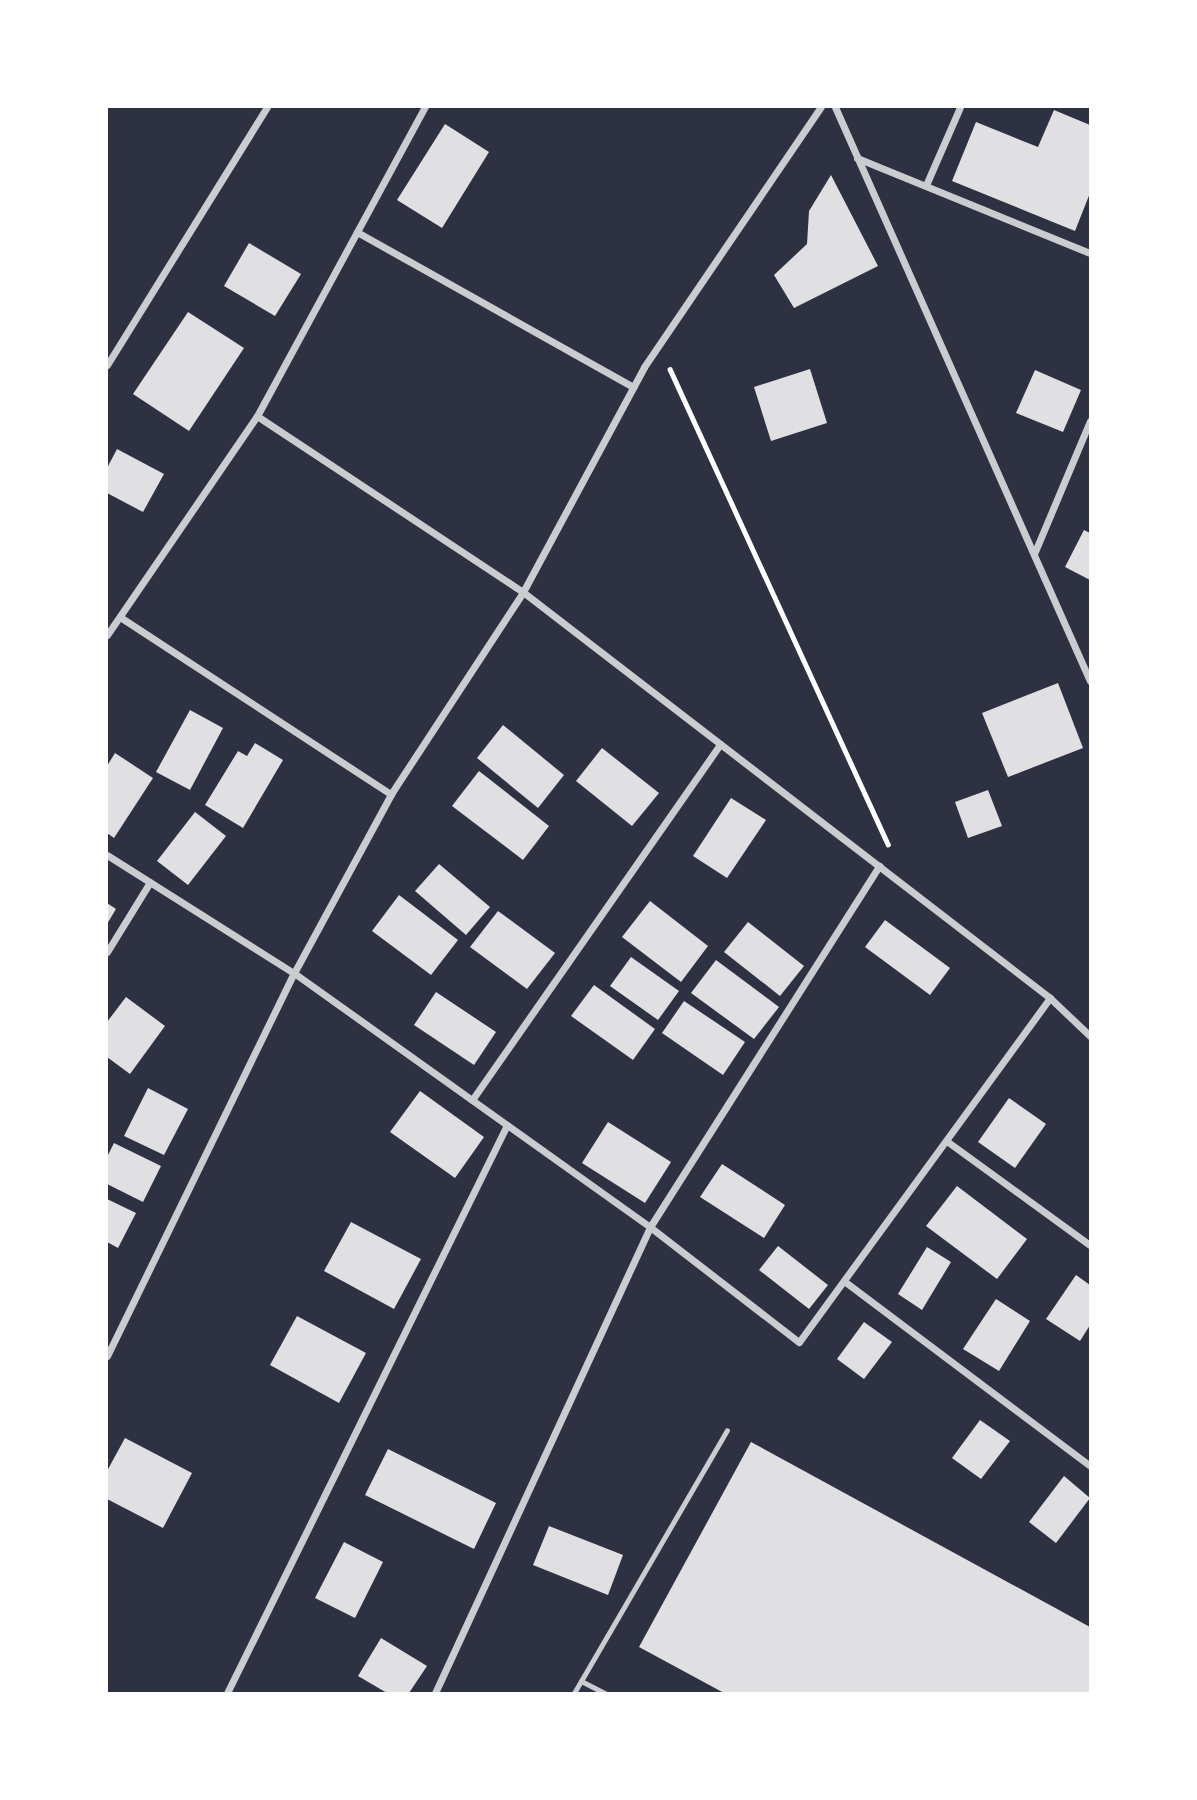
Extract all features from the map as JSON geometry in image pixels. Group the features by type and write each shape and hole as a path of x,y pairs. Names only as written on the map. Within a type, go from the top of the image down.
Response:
{"street":[{"path":"107,365 267,107"},
{"path":"107,635 257,416 425,107"},
{"path":"107,1356 295,973 391,794 523,592 633,387 821,107"},
{"path":"835,107 1090,681"},
{"path":"926,186 960,107"},
{"path":"857,158 1090,253"},
{"path":"357,232 633,387"},
{"path":"257,416 523,592 1050,998 1090,1036"},
{"path":"1034,554 1090,421"},
{"path":"120,617 391,794"},
{"path":"472,1100 720,744"},
{"path":"107,855 295,973 650,1227 799,1342 948,1142 1050,998"},
{"path":"435,1693 650,1227 879,866"},
{"path":"107,952 150,882"},
{"path":"227,1693 507,1125"},
{"path":"948,1142 1090,1245"},
{"path":"844,1281 1090,1466"}],"lane":[{"path":"574,1693 727,1430"},
{"path":"582,1681 604,1693"}],"path":[{"path":"659,346 891,851"}],"building":[{"path":"1054,110 1090,125 1090,193 1075,231 952,181 976,122 1038,147"},
{"path":"445,124 489,152 442,228 397,200"},
{"path":"831,175 878,266 794,308 774,275 807,244 809,211"},
{"path":"249,243 301,274 275,316 224,286"},
{"path":"188,312 244,348 189,431 133,394"},
{"path":"810,369 827,423 771,441 754,387"},
{"path":"1035,370 1081,390 1063,432 1016,413"},
{"path":"117,449 164,474 143,512 107,493 107,468"},
{"path":"1084,530 1090,533 1090,580 1065,567"},
{"path":"1058,683 1083,748 1008,777 982,713"},
{"path":"190,710 223,728 190,790 156,772"},
{"path":"503,725 564,775 538,808 477,758"},
{"path":"255,743 283,760 243,828 205,805 238,751 247,756"},
{"path":"602,748 659,793 632,826 576,781"},
{"path":"115,753 153,778 114,838 107,833 107,766"},
{"path":"479,771 549,826 523,860 452,806"},
{"path":"988,790 1002,826 968,838 955,802"},
{"path":"731,798 766,820 727,878 693,856"},
{"path":"195,812 226,836 188,885 157,861"},
{"path":"439,864 490,907 466,935 415,891"},
{"path":"399,895 458,940 431,975 372,931"},
{"path":"650,901 708,946 681,982 622,937"},
{"path":"107,903 116,909 107,924"},
{"path":"498,911 555,953 527,989 470,947"},
{"path":"885,920 950,968 930,995 865,947"},
{"path":"748,922 804,966 780,996 724,952"},
{"path":"631,957 679,991 658,1020 610,986"},
{"path":"716,960 779,1007 754,1039 691,993"},
{"path":"594,985 655,1029 633,1060 571,1016"},
{"path":"436,992 496,1032 474,1065 414,1025"},
{"path":"126,997 165,1026 130,1074 107,1057 107,1022"},
{"path":"684,1001 745,1042 723,1075 662,1033"},
{"path":"148,1088 188,1109 164,1155 124,1136"},
{"path":"420,1091 484,1137 455,1178 390,1132"},
{"path":"1009,1098 1046,1124 1015,1168 978,1142"},
{"path":"608,1122 671,1162 645,1203 582,1163"},
{"path":"114,1143 161,1166 143,1202 107,1184 107,1157"},
{"path":"722,1164 785,1205 764,1238 700,1197"},
{"path":"957,1186 1027,1239 997,1279 926,1226"},
{"path":"107,1199 136,1213 118,1248 107,1242"},
{"path":"351,1222 421,1259 394,1309 324,1271"},
{"path":"778,1246 828,1285 809,1309 759,1270"},
{"path":"927,1247 951,1262 922,1310 898,1294"},
{"path":"1076,1275 1090,1285 1090,1325 1080,1341 1046,1319"},
{"path":"996,1299 1030,1321 999,1371 963,1349"},
{"path":"297,1316 366,1353 339,1403 270,1365"},
{"path":"864,1322 892,1342 864,1379 837,1359"},
{"path":"980,1420 1010,1441 981,1479 952,1458"},
{"path":"125,1438 192,1473 163,1528 107,1499 107,1471"},
{"path":"751,1442 1090,1627 1090,1693 724,1693 639,1647"},
{"path":"388,1449 496,1503 474,1549 365,1495"},
{"path":"1064,1476 1090,1498 1056,1543 1029,1522"},
{"path":"549,1526 623,1555 608,1595 533,1565"},
{"path":"344,1542 383,1562 355,1618 315,1598"},
{"path":"381,1638 427,1666 409,1693 387,1693 358,1676"}]}
